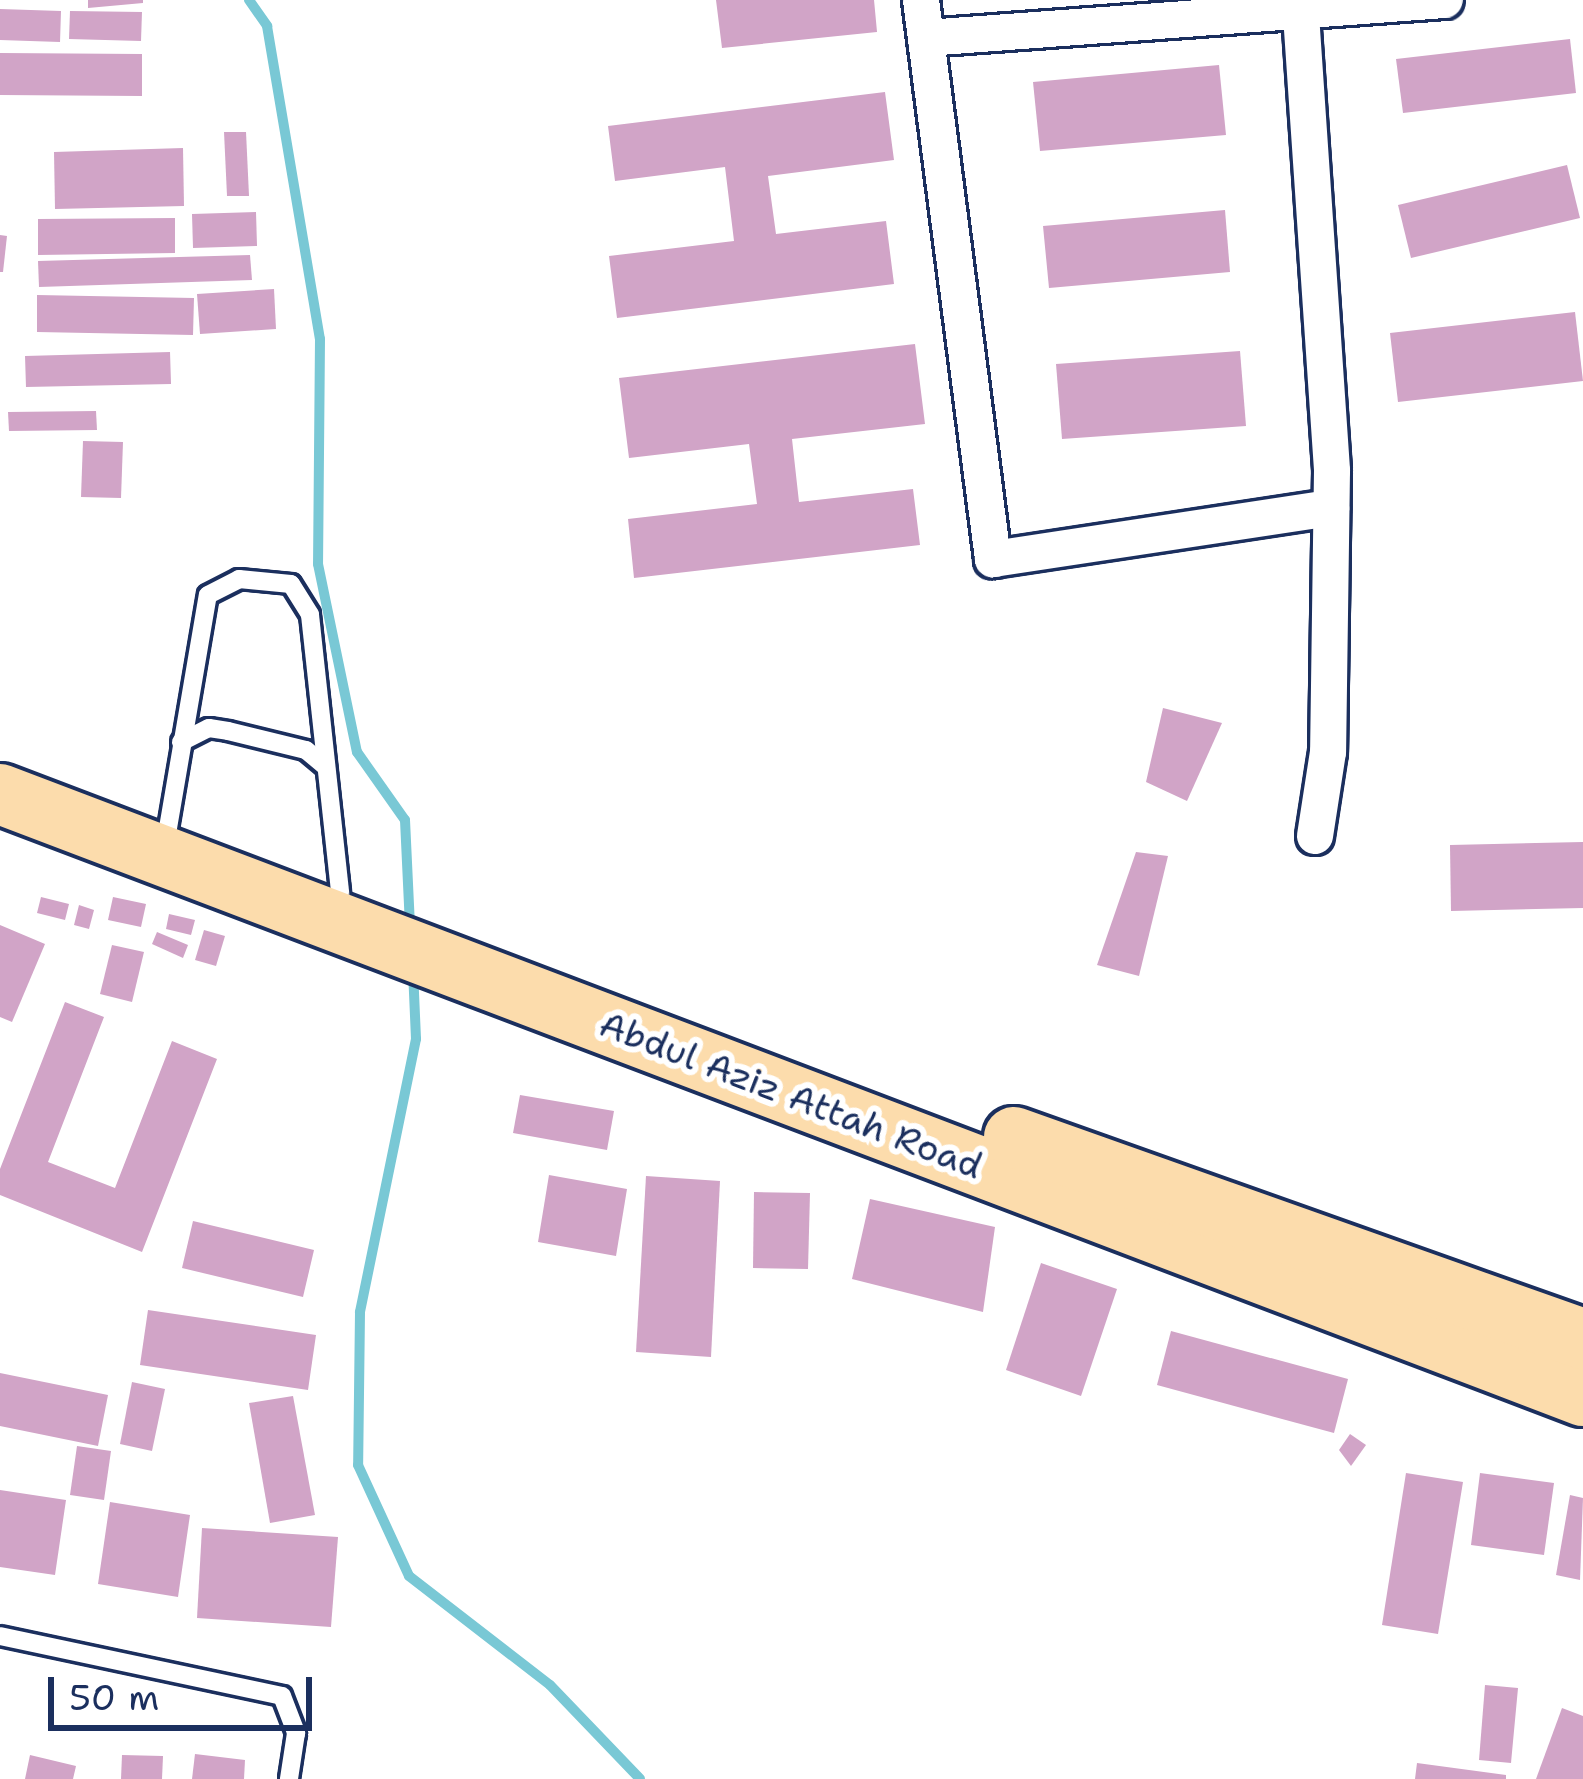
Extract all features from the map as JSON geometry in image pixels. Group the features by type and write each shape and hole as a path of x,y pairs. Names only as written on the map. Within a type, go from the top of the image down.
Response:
{"highway":[{"name":"Abdul Aziz Attah Road","path":"0,764 340,893 414,937 1583,1396"},
{"name":"Abdul Aziz Attah Road","path":"0,794 1583,1339"}],"street":[{"path":"922,0 993,559 1331,508"},
{"path":"926,38 1301,4 1445,0"},
{"path":"1301,4 1331,508 1328,752 1315,836"}],"lane":[{"path":"168,828 208,595 261,578 291,584 310,615 340,893"},
{"path":"181,742 208,728 228,730 306,750 325,766"},
{"path":"0,1636 282,1696 296,1733 289,1779"}],"building":[{"path":"88,0 143,0 143,3 88,8"},
{"path":"716,0 874,0 877,32 722,48"},
{"path":"0,9 61,11 60,42 0,40"},
{"path":"70,11 142,12 141,41 69,39"},
{"path":"1570,39 1576,93 1403,113 1396,59"},
{"path":"0,53 142,54 142,96 0,95"},
{"path":"1219,65 1226,135 1040,151 1033,82"},
{"path":"885,92 894,160 768,176 776,234 886,221 894,284 617,318 609,256 734,241 725,167 615,181 608,126"},
{"path":"224,132 246,132 249,196 227,196"},
{"path":"183,148 184,206 55,209 54,152"},
{"path":"1567,165 1580,218 1411,258 1398,205"},
{"path":"1225,210 1230,272 1049,288 1043,226"},
{"path":"256,212 257,246 193,248 192,214"},
{"path":"175,218 175,253 38,255 38,219"},
{"path":"0,235 7,236 3,272 0,272"},
{"path":"250,255 252,280 39,287 38,261"},
{"path":"274,289 276,329 200,334 197,294"},
{"path":"37,295 194,298 193,335 37,332"},
{"path":"1575,312 1583,381 1398,402 1390,333"},
{"path":"915,344 925,424 792,439 799,502 913,489 920,545 634,578 628,519 757,504 749,444 629,458 619,378"},
{"path":"1240,351 1246,426 1062,439 1056,364"},
{"path":"170,352 171,384 26,387 25,356"},
{"path":"96,411 97,430 9,431 8,412"},
{"path":"83,441 123,442 121,498 81,497"},
{"path":"1163,708 1222,723 1187,801 1146,782"},
{"path":"1583,842 1583,908 1451,911 1450,845"},
{"path":"1136,852 1168,856 1139,976 1097,965"},
{"path":"41,897 69,904 65,920 37,913"},
{"path":"113,897 146,904 141,927 108,920"},
{"path":"79,905 94,910 89,929 74,925"},
{"path":"169,914 195,920 191,935 166,929"},
{"path":"0,925 45,944 12,1022 0,1017"},
{"path":"204,930 225,936 216,966 195,960"},
{"path":"157,932 188,945 183,958 152,944"},
{"path":"112,945 144,952 132,1002 100,994"},
{"path":"65,1002 104,1017 48,1162 115,1188 172,1041 217,1059 142,1252 0,1195 0,1169"},
{"path":"520,1095 614,1111 607,1150 513,1133"},
{"path":"549,1175 627,1189 616,1256 538,1242"},
{"path":"646,1176 720,1181 711,1357 636,1352"},
{"path":"754,1192 810,1193 808,1269 753,1268"},
{"path":"870,1199 995,1227 983,1312 852,1279"},
{"path":"193,1221 314,1250 303,1297 182,1268"},
{"path":"1041,1263 1117,1289 1081,1396 1006,1370"},
{"path":"148,1310 316,1335 308,1390 140,1365"},
{"path":"1171,1331 1348,1379 1334,1433 1157,1385"},
{"path":"0,1373 108,1395 98,1446 0,1426"},
{"path":"132,1382 165,1389 152,1451 120,1444"},
{"path":"293,1396 315,1515 270,1523 249,1403"},
{"path":"1350,1434 1366,1445 1351,1466 1339,1450"},
{"path":"77,1446 111,1451 104,1500 70,1495"},
{"path":"1406,1473 1463,1482 1438,1634 1382,1625"},
{"path":"1480,1473 1554,1483 1544,1555 1471,1545"},
{"path":"0,1490 66,1500 55,1575 0,1567"},
{"path":"1570,1495 1583,1498 1580,1580 1556,1575"},
{"path":"110,1502 190,1515 178,1597 98,1584"},
{"path":"202,1528 338,1537 331,1627 197,1618"},
{"path":"1485,1685 1518,1688 1511,1763 1479,1760"},
{"path":"1562,1708 1583,1716 1583,1779 1536,1779"},
{"path":"195,1754 245,1760 244,1779 192,1779"},
{"path":"30,1755 76,1766 73,1779 25,1779"},
{"path":"122,1755 163,1756 162,1779 121,1779"},
{"path":"1417,1763 1506,1775 1506,1779 1415,1779"}],"waterway":[{"path":"249,0 267,26 320,339 318,564 357,752 405,820 410,928"},
{"path":"413,970 416,1039 360,1312 358,1465 409,1576 550,1685 640,1779"}]}
